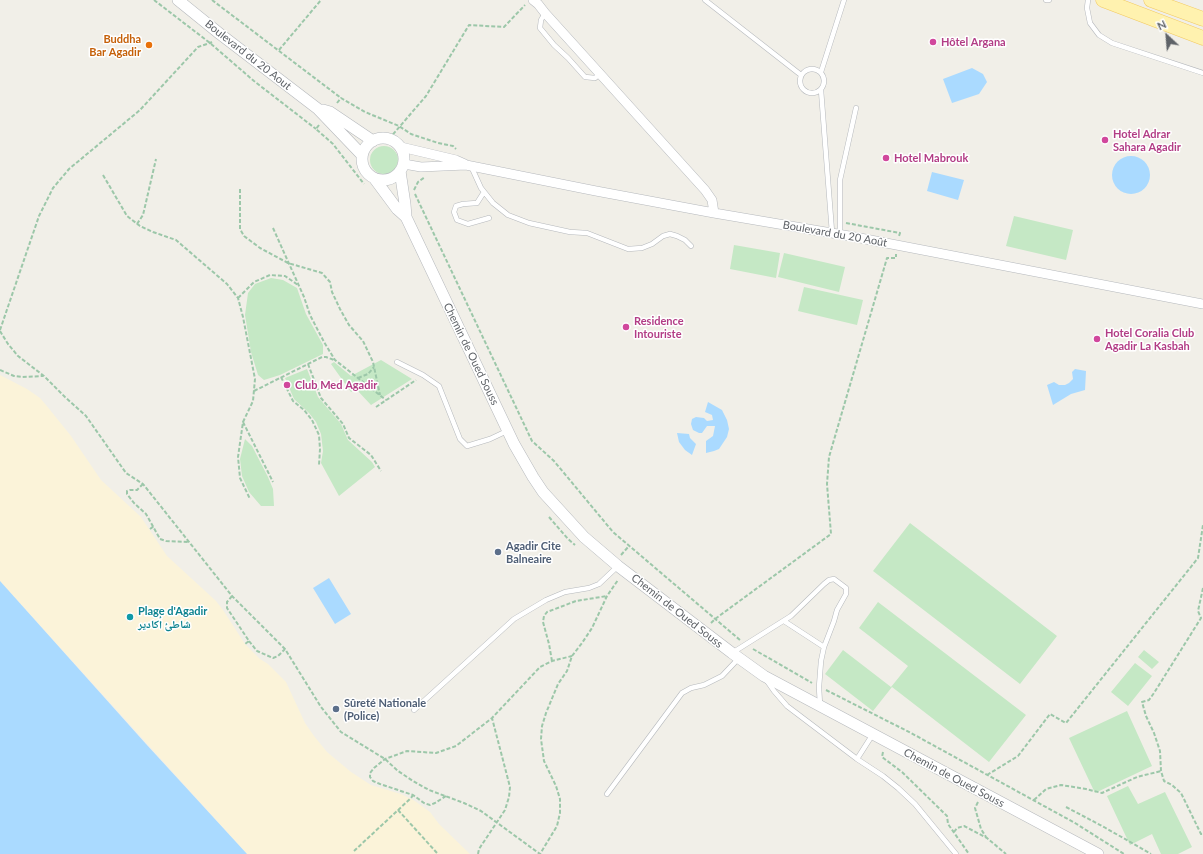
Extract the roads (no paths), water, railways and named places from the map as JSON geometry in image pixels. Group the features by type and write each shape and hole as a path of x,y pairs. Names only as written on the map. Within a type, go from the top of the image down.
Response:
{"main road":[{"path":"1103,0 1203,38"},
{"path":"1151,0 1174,5 1203,19"}],"street":[{"name":"Boulevard du 20 Aout","path":"178,0 318,109 328,114"},
{"path":"529,3 538,4 709,195 712,200 714,213"},
{"path":"328,114 373,141"},
{"path":"328,114 362,156"},
{"path":"378,139 390,139 401,147 404,158 402,168 396,176 391,179 379,180 368,174 364,169 362,156 366,147 373,141 378,139"},
{"name":"Boulevard du 20 Août","path":"401,147 456,160 468,165 596,191 714,213 836,233 1203,304"},
{"name":"Boulevard du 20 Août","path":"402,168 468,165"},
{"name":"Chemin de Oued Souss","path":"402,168 406,217 508,431 529,471 543,492 584,537 618,566 703,632 764,676 1098,854"},
{"name":"Chemin de Oued Souss","path":"374,178 397,209 406,217"}],"lane":[{"path":"706,0 801,75"},
{"path":"821,72 844,0"},
{"path":"1088,0 1087,8 1090,23 1099,35 1112,43 1203,73"},
{"path":"545,13 541,20 540,28 554,45 585,77 595,78 600,74"},
{"path":"813,68 821,72 824,76 824,81 820,90 812,93 803,89 800,80 801,75 804,72 813,68"},
{"path":"820,90 836,233"},
{"path":"836,233 840,222 840,180 856,108"},
{"path":"468,165 480,188 493,202 508,215 529,223 570,232 587,233 628,249 642,248 652,244 663,236 670,234 678,236 691,246"},
{"path":"484,192 477,203 456,206 454,212 457,220 468,224 489,218"},
{"path":"397,362 423,375 439,386 460,439 467,446 490,439 508,431"},
{"path":"414,710 514,619 546,600 565,592 589,588 599,584 618,566"},
{"path":"607,794 682,693 691,688 704,685 722,676 745,645 791,616 824,584 829,580 834,579 846,588 846,594 837,610 824,647 821,661 819,687 820,705"},
{"path":"784,620 824,647"},
{"path":"764,676 787,706 898,788 915,804 956,854"},
{"path":"857,759 873,734"}],"water":[{"path":"972,68 983,74 987,82 979,94 952,103 943,79"},
{"path":"1131,156 1141,159 1147,165 1150,175 1147,185 1141,191 1131,194 1121,191 1115,185 1112,175 1115,165 1121,159"},
{"path":"932,172 964,180 958,200 927,191"},
{"path":"1075,369 1086,371 1085,390 1071,394 1053,405 1047,385 1054,382 1059,385 1069,383 1073,379 1072,372"},
{"path":"708,402 722,410 727,420 729,429 727,437 719,449 706,453 706,441 713,436 715,426 707,426 702,433 699,433 693,430 691,424 692,419 696,417 704,418 707,421 713,420 712,415 705,412"},
{"path":"677,433 689,434 690,438 696,444 692,455 685,450 679,442"},
{"path":"329,578 351,614 335,624 313,588"},
{"path":"0,581 146,744 247,854 0,854"}],"place":[{"name":"Hôtel Argana","path":"933,42"},
{"name":"Buddha Bar Agadir","path":"149,45"},
{"name":"Hotel Adrar Sahara Agadir","path":"1105,140"},
{"name":"Hotel Mabrouk","path":"886,158"},
{"name":"Residence Intouriste","path":"626,327"},
{"name":"Hotel Coralia Club Agadir La Kasbah","path":"1097,339"},
{"name":"Club Med Agadir","path":"287,385"},
{"name":"Agadir Cite Balneaire","path":"498,552"},
{"name":"Plage d'Agadir شاطئ أكادير","path":"130,617"},
{"name":"Sûreté Nationale (Police)","path":"336,709"}]}
